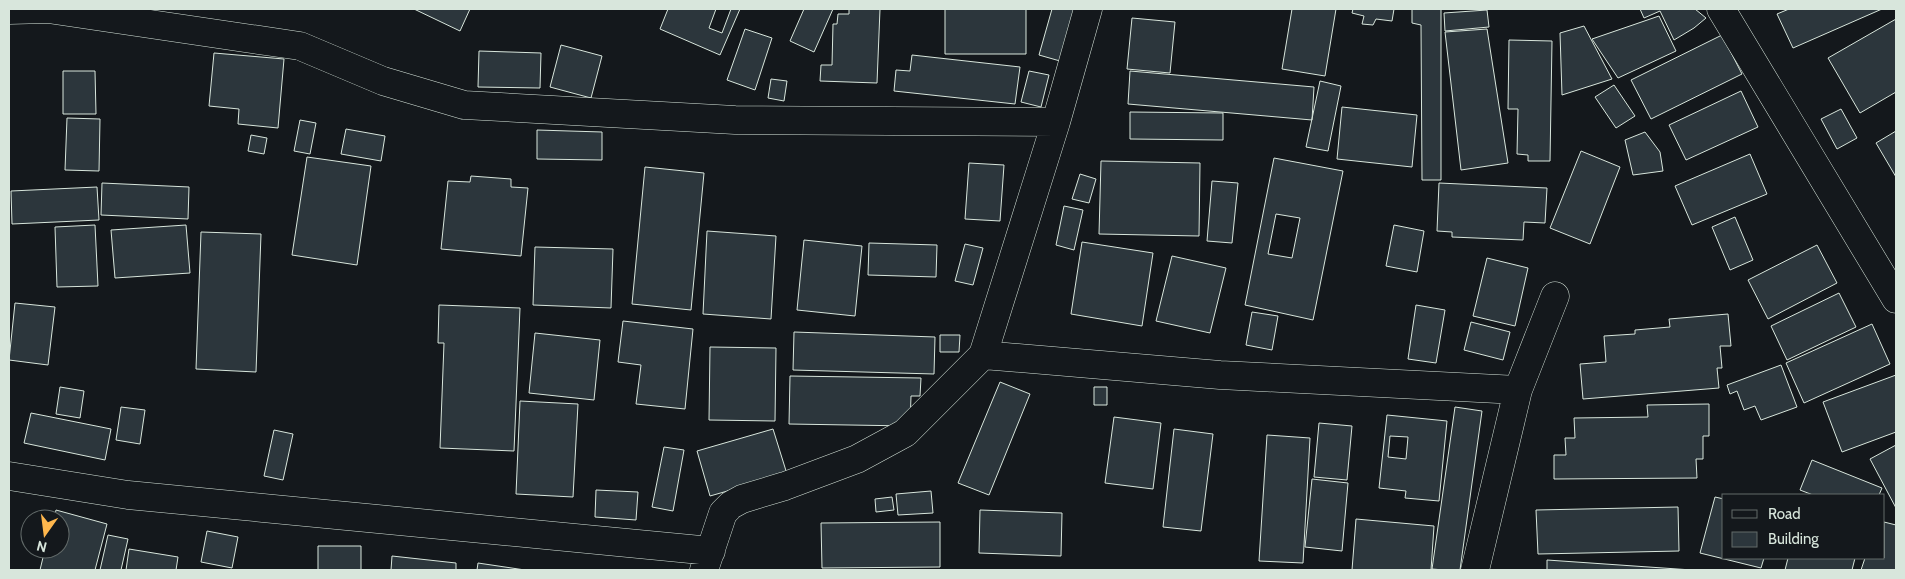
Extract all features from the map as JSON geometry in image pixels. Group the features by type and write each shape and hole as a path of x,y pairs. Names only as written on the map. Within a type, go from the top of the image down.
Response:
{"street":[{"path":"9,10 48,9 300,46 384,81 464,105 735,120 1056,122"},
{"path":"9,476 128,495 708,560 724,513 731,505 742,499 785,486 858,459 905,433 983,356 1056,122 1088,9"},
{"path":"1721,9 1896,299"},
{"path":"1475,570 1518,390 1555,296"},
{"path":"983,356 1220,375 1518,390"}],"building":[{"path":"414,9 470,9 460,31"},
{"path":"668,9 716,9 709,28 722,33 731,9 740,9 720,55 660,29"},
{"path":"804,9 833,9 814,52 790,41"},
{"path":"849,9 880,9 877,83 820,81 821,65 832,65 833,24 837,24 838,14 849,14"},
{"path":"945,9 1026,9 1026,54 945,54"},
{"path":"1052,9 1075,9 1060,61 1039,55"},
{"path":"1292,9 1336,9 1325,76 1282,69"},
{"path":"1353,9 1394,9 1392,21 1376,19 1373,25 1362,24 1364,16 1352,13"},
{"path":"1412,9 1441,9 1441,180 1422,180 1421,25 1412,23"},
{"path":"1640,9 1695,9 1706,18 1674,40 1660,11 1644,18"},
{"path":"1789,9 1882,9 1793,48 1777,14"},
{"path":"1487,10 1489,27 1445,31 1444,13"},
{"path":"1659,16 1676,51 1618,78 1592,39"},
{"path":"1132,18 1175,22 1170,73 1127,69"},
{"path":"1896,19 1896,92 1860,113 1828,58"},
{"path":"1584,26 1612,79 1562,95 1560,33"},
{"path":"745,29 772,38 755,90 727,80"},
{"path":"1487,29 1508,163 1461,170 1445,32"},
{"path":"1722,35 1742,74 1651,119 1631,80"},
{"path":"1509,40 1552,41 1550,161 1528,161 1528,155 1517,154 1518,109 1508,109"},
{"path":"561,45 602,56 591,98 550,87"},
{"path":"479,51 541,53 540,88 478,87"},
{"path":"214,53 284,59 278,128 238,124 239,109 209,106"},
{"path":"912,55 1020,67 1015,104 894,91 896,70 910,71"},
{"path":"63,71 95,71 96,114 63,114"},
{"path":"1029,71 1049,75 1041,107 1021,102"},
{"path":"1130,71 1314,87 1312,120 1128,104"},
{"path":"771,79 787,81 784,101 768,98"},
{"path":"1320,81 1341,86 1328,151 1306,147"},
{"path":"1614,85 1635,116 1616,128 1595,97"},
{"path":"1741,91 1758,127 1686,160 1669,125"},
{"path":"1342,107 1417,115 1412,167 1337,159"},
{"path":"1841,109 1857,138 1837,149 1821,119"},
{"path":"1130,112 1223,113 1223,140 1130,139"},
{"path":"67,118 100,119 99,171 65,170"},
{"path":"300,120 316,123 310,154 294,151"},
{"path":"346,129 385,136 381,161 341,154"},
{"path":"537,130 602,132 602,160 537,159"},
{"path":"1896,131 1896,177 1876,143"},
{"path":"1645,132 1660,152 1663,171 1633,175 1625,140"},
{"path":"251,135 267,138 264,154 248,151"},
{"path":"1581,151 1620,167 1590,244 1550,228"},
{"path":"1750,154 1767,194 1692,225 1675,186"},
{"path":"307,157 371,166 357,265 292,255"},
{"path":"1274,158 1343,171 1313,320 1245,305","holes":["1276,214 1300,218 1292,258 1268,254"]},
{"path":"1101,161 1200,163 1199,236 1099,234"},
{"path":"969,163 1004,165 1000,221 965,219"},
{"path":"645,167 704,173 691,310 632,304"},
{"path":"1080,174 1096,179 1089,203 1072,199"},
{"path":"471,176 511,179 511,187 528,188 521,256 441,249 448,181 470,182"},
{"path":"1212,181 1238,183 1232,243 1207,241"},
{"path":"102,183 189,187 188,219 101,215"},
{"path":"1439,183 1547,188 1545,223 1524,222 1523,240 1452,237 1452,232 1437,231"},
{"path":"97,187 99,220 12,224 11,191"},
{"path":"1064,206 1083,210 1074,250 1056,245"},
{"path":"1735,217 1753,260 1730,270 1712,227"},
{"path":"95,225 98,286 57,287 55,227"},
{"path":"186,225 190,273 115,278 111,230"},
{"path":"1394,225 1424,231 1417,272 1386,266"},
{"path":"707,231 776,236 771,319 703,314"},
{"path":"201,232 261,234 256,372 196,369"},
{"path":"804,240 862,246 855,316 797,310"},
{"path":"1082,242 1153,253 1142,326 1071,314"},
{"path":"869,243 937,245 936,277 868,275"},
{"path":"965,244 983,248 973,285 955,281"},
{"path":"1817,245 1837,283 1768,319 1748,280"},
{"path":"535,247 613,249 611,308 533,305"},
{"path":"1172,256 1226,268 1210,333 1156,321"},
{"path":"1487,258 1528,268 1515,326 1473,316"},
{"path":"1839,293 1856,327 1787,360 1771,326"},
{"path":"15,303 55,307 48,365 9,360"},
{"path":"439,305 520,308 514,451 440,448 444,343 438,343"},
{"path":"1416,305 1445,310 1436,363 1408,359"},
{"path":"1252,312 1278,316 1272,350 1246,345"},
{"path":"1728,314 1731,346 1720,346 1722,368 1717,368 1719,388 1583,399 1580,364 1606,362 1604,336 1635,334 1635,330 1670,327 1669,319"},
{"path":"623,321 693,329 685,409 636,404 641,365 618,362"},
{"path":"1471,322 1510,332 1503,360 1464,350"},
{"path":"1872,324 1890,364 1804,403 1786,363"},
{"path":"794,332 935,337 934,374 793,370"},
{"path":"535,333 600,340 594,400 529,393"},
{"path":"940,335 960,335 959,352 940,352"},
{"path":"710,347 776,348 775,421 709,420"},
{"path":"1781,365 1797,407 1761,420 1755,406 1744,410 1737,391 1730,394 1727,385"},
{"path":"1896,375 1896,432 1842,452 1823,402"},
{"path":"790,376 921,378 920,396 911,396 910,426 789,424"},
{"path":"1000,382 1030,394 989,495 958,483"},
{"path":"60,387 84,391 80,418 56,414"},
{"path":"1094,387 1107,387 1107,405 1094,405"},
{"path":"520,401 578,404 573,497 516,494"},
{"path":"1709,404 1709,436 1703,436 1703,459 1696,459 1697,478 1554,479 1554,455 1566,455 1565,438 1575,438 1574,418 1648,417 1647,405"},
{"path":"121,407 145,410 140,444 116,440"},
{"path":"1455,407 1482,411 1460,570 1432,569"},
{"path":"31,413 111,429 105,460 24,443"},
{"path":"1387,415 1447,421 1439,501 1405,498 1406,491 1379,488","holes":["1390,436 1408,437 1406,459 1388,457"]},
{"path":"1114,417 1161,423 1153,489 1105,483"},
{"path":"1319,423 1352,426 1347,480 1314,477"},
{"path":"773,429 787,474 710,496 697,451"},
{"path":"1174,429 1213,434 1201,531 1163,527"},
{"path":"274,430 293,434 283,480 264,476"},
{"path":"1267,435 1310,438 1303,563 1259,561"},
{"path":"1896,445 1896,508 1870,459"},
{"path":"664,447 684,450 673,511 652,507"},
{"path":"1812,460 1882,488 1879,494 1810,494 1800,490"},
{"path":"1312,479 1348,483 1342,551 1305,547"},
{"path":"596,490 638,492 636,520 595,517"},
{"path":"931,491 933,513 898,515 896,494"},
{"path":"892,497 894,510 876,512 875,499"},
{"path":"1715,497 1722,499 1722,558 1700,553"},
{"path":"1678,507 1679,551 1538,554 1536,510"},
{"path":"980,510 1062,513 1061,556 979,553"},
{"path":"70,514 107,524 95,570 40,570 43,559 70,559"},
{"path":"1356,519 1434,526 1431,570 1352,570"},
{"path":"940,522 940,567 822,568 821,523"},
{"path":"1885,522 1896,525 1896,570 1861,570 1865,559 1885,559"},
{"path":"207,531 238,537 232,568 201,562"},
{"path":"108,535 128,539 121,570 100,570"},
{"path":"318,546 361,546 361,570 318,570"},
{"path":"129,549 178,557 176,570 126,570"},
{"path":"392,556 456,563 456,570 391,570"},
{"path":"1724,559 1764,559 1761,568"},
{"path":"1788,559 1855,559 1852,570 1785,570"},
{"path":"1547,560 1692,570 1547,570"},
{"path":"478,563 525,570 477,570"}]}
